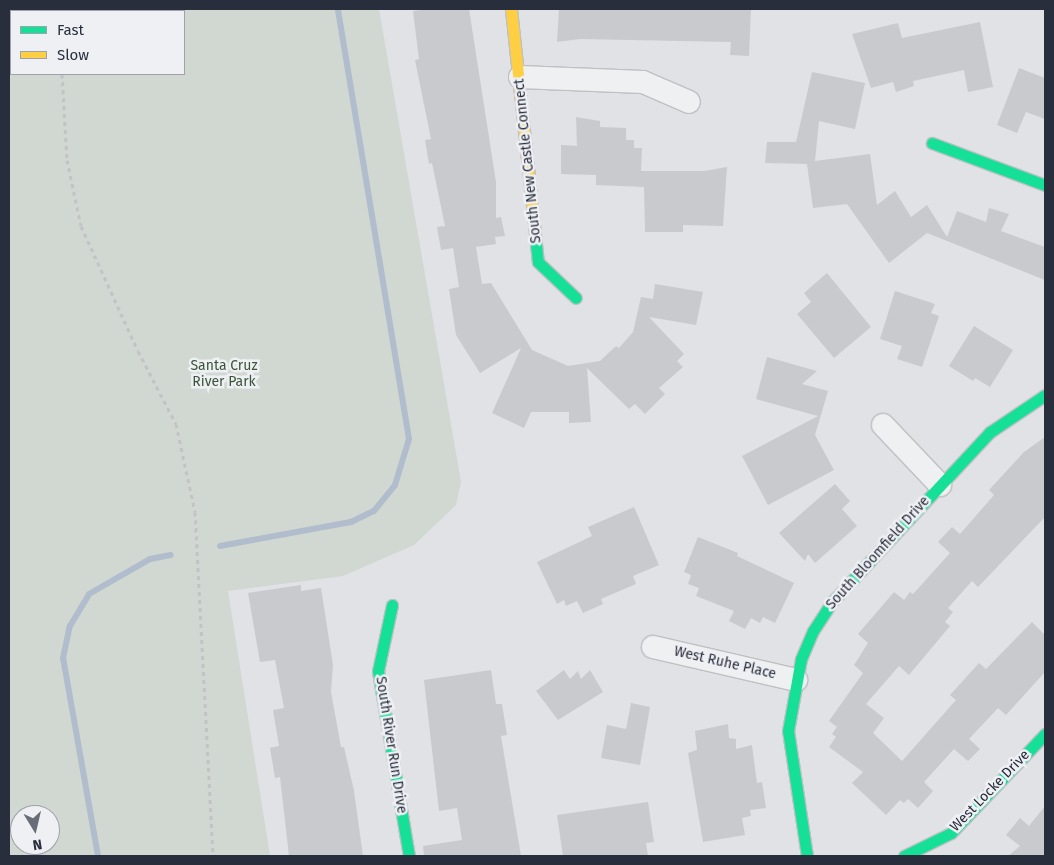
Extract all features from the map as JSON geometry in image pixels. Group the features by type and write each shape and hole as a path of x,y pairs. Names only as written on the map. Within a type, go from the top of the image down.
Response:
{"street":[{"name":"South New Castle Connect","path":"511,9 520,77 538,262 576,298"},
{"path":"520,77 643,82 689,102"},
{"path":"932,143 1045,185"},
{"name":"South Bloomfield Drive","path":"807,856 788,731 796,680 813,631 832,602 990,432 1045,395"},
{"name":"South Bloomfield Drive","path":"884,425 940,485"},
{"name":"South River Run Drive","path":"392,605 378,671 409,856"},
{"name":"West Ruhe Place","path":"653,647 796,680"},
{"name":"West Locke Drive","path":"904,856 951,833 1045,734"}],"path":[{"path":"62,75 68,160 82,226 138,351 176,424 195,512 213,856"}],"green space":[{"name":"Santa Cruz River Park","path":"9,9 379,9 461,482 456,505 414,545 343,576 228,591 270,856 9,856"}],"building":[{"path":"469,9 496,182 496,218 501,217 505,236 495,237 496,244 476,247 482,284 491,283 532,350 568,366 600,361 616,346 619,348 633,332 641,297 653,299 655,284 703,292 696,325 649,317 684,354 677,361 683,367 659,388 665,394 645,414 635,404 629,409 587,368 591,422 569,423 569,412 531,412 524,428 492,413 521,348 480,373 456,335 449,289 459,287 453,248 441,250 437,227 445,226 432,163 429,164 425,140 431,139 415,60 419,59 413,11"},
{"path":"559,9 751,9 749,56 730,55 731,42 580,39 557,42"},
{"path":"980,22 993,87 968,92 964,70 913,81 914,86 896,92 893,82 871,88 852,34 898,23 902,38"},
{"path":"1019,68 1045,78 1045,119 1026,112 1017,133 997,125"},
{"path":"812,72 865,83 855,129 819,121 815,161 870,154 877,205 895,191 911,217 927,205 947,237 957,211 986,222 989,208 1009,214 1001,231 1045,247 1045,280 927,233 889,263 847,204 813,208 807,164 765,163 767,142 796,142"},
{"path":"576,117 600,121 600,127 626,128 626,140 634,140 634,148 642,148 641,171 704,171 727,167 723,226 683,225 683,232 645,232 644,187 596,185 596,175 561,174 561,145 577,146"},
{"path":"827,273 871,327 834,358 797,314 811,302 804,293"},
{"path":"895,291 935,304 931,313 939,316 922,367 897,359 902,346 880,339"},
{"path":"974,326 1013,350 990,387 975,378 973,381 949,366"},
{"path":"767,357 817,371 802,384 828,391 815,435 834,470 768,505 742,456 818,416 756,399"},
{"path":"1045,437 1045,517 978,587 972,581 948,608 953,612 945,622 950,626 909,675 899,666 866,704 884,718 873,733 902,761 956,700 950,695 979,663 986,669 1032,622 1045,635 1045,672 1006,715 998,708 969,739 980,749 968,761 954,749 924,782 933,791 918,808 908,799 904,803 900,800 886,815 852,783 863,772 829,747 836,737 832,734 837,727 829,721 863,673 854,665 868,643 858,634 894,592 904,600 910,592 913,594 950,553 938,542 952,527 960,534 994,495 989,490 1024,452"},
{"path":"835,484 850,501 842,509 857,526 815,563 808,554 805,561 779,533"},
{"path":"634,507 659,565 633,576 636,584 601,599 603,604 583,613 577,601 566,606 564,600 557,604 537,562 592,536 588,527"},
{"path":"698,537 738,553 737,556 794,583 775,623 763,617 760,623 751,618 745,629 729,621 734,611 696,596 699,588 688,584 691,575 684,572"},
{"path":"301,585 301,591 321,588 333,665 331,692 341,747 344,747 354,791 363,856 289,856 280,777 275,778 270,748 279,746 273,710 284,708 275,660 260,662 248,593"},
{"path":"491,670 496,704 502,704 507,735 501,736 521,856 424,856 423,846 462,840 457,808 439,811 424,680"},
{"path":"564,670 570,679 578,671 581,679 590,670 603,692 558,720 536,691"},
{"path":"631,703 650,707 640,765 601,758 607,725 626,729"},
{"path":"728,724 729,738 736,739 736,749 752,745 757,783 762,782 766,808 750,810 751,816 742,818 745,835 703,842 688,753 697,750 695,731"},
{"path":"648,802 654,842 646,843 648,856 563,856 557,815"},
{"path":"1045,806 1045,856 1008,856 1020,846 1006,835 1020,818 1029,826"}],"waterway":[{"path":"220,546 351,522 374,511 395,485 409,439 338,9"},
{"path":"98,856 63,658 70,626 89,594 150,559 171,555"}],"traffic: fast":[{"path":"932,143 1045,185"},
{"path":"534,225 538,262 576,298"},
{"path":"807,856 788,731 801,659 813,631 832,602 990,432 1045,395"},
{"path":"392,605 378,671 409,856"},
{"path":"904,856 951,833 1045,734"}],"traffic: slow":[{"path":"511,9 534,225"}]}
